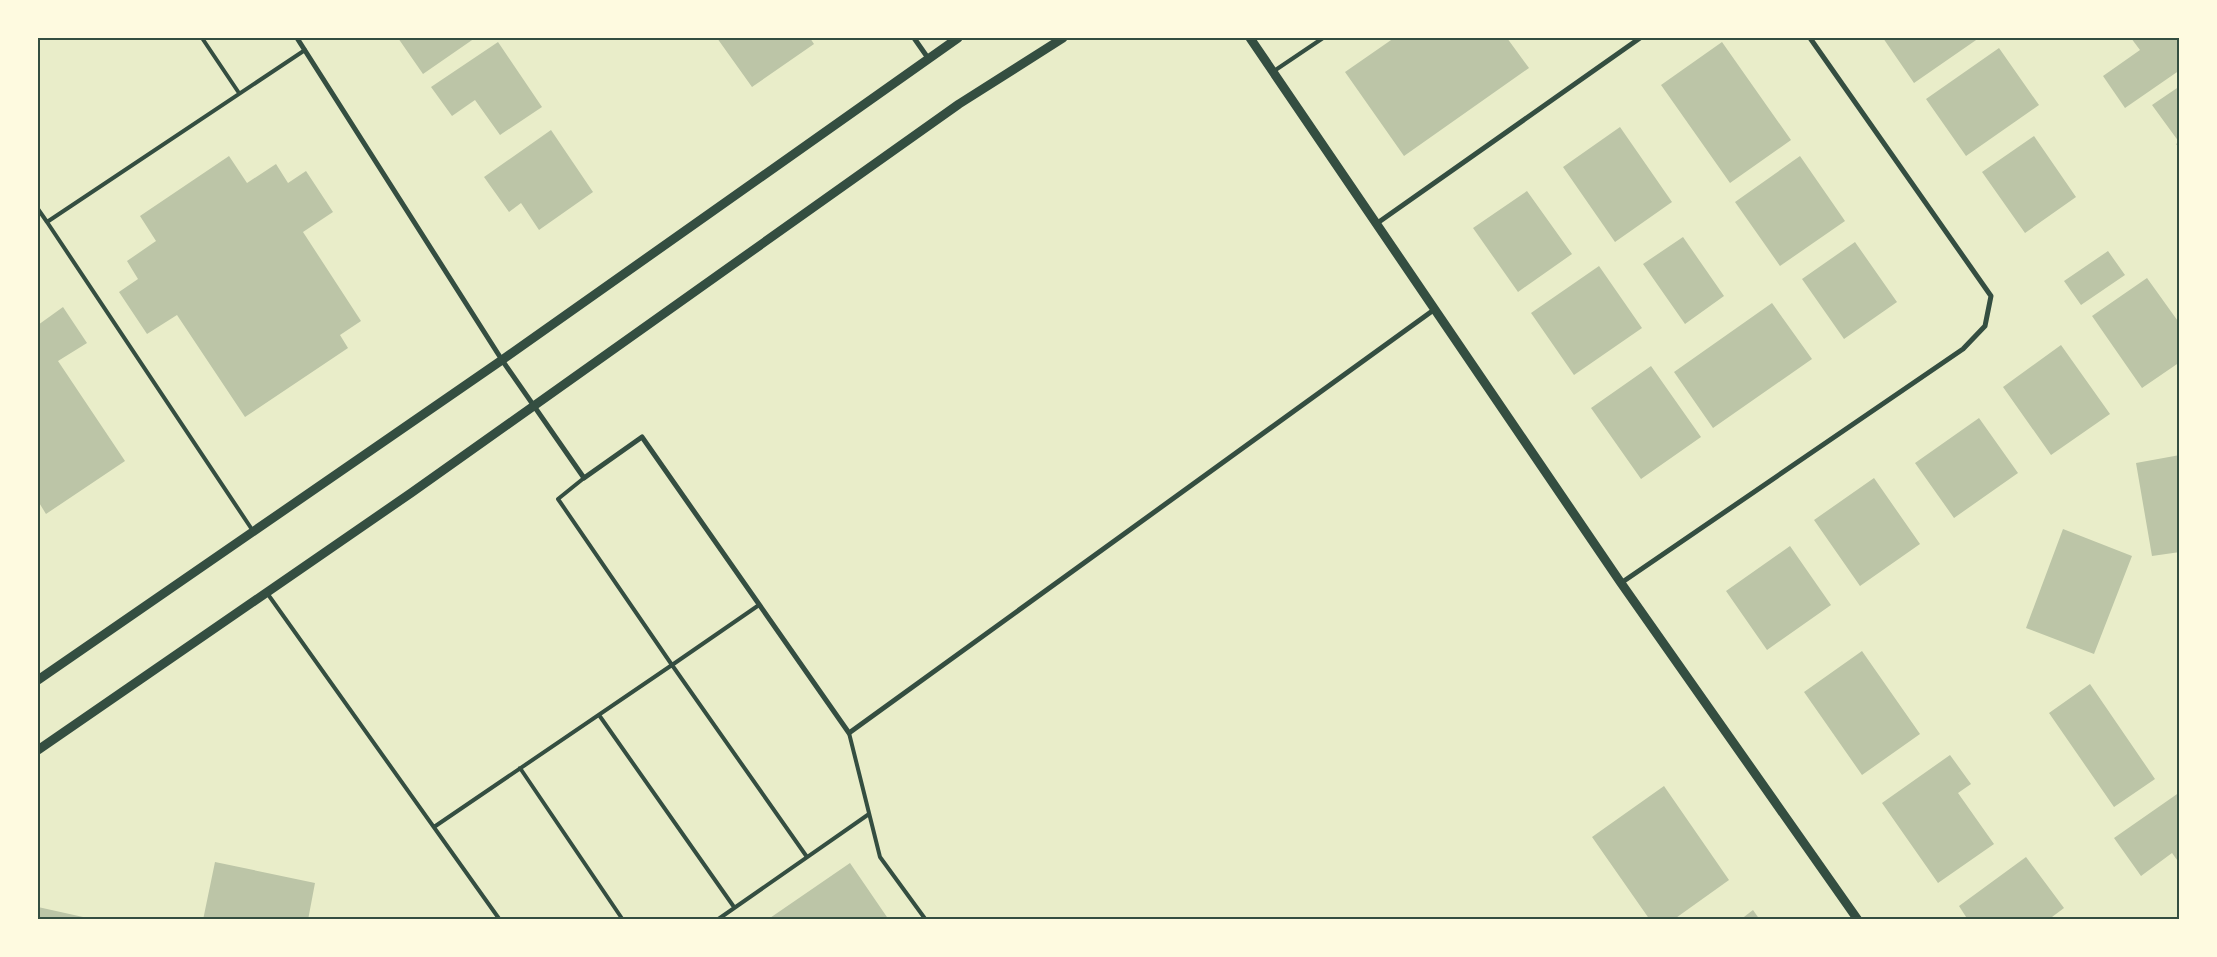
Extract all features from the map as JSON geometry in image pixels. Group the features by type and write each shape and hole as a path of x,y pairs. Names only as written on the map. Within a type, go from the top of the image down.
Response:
{"street":[{"path":"297,38 502,360 584,478 642,437 849,733 1435,308"},
{"path":"914,38 928,58"},
{"path":"38,680 502,360 958,38"},
{"path":"38,750 411,493 959,104 1062,38"},
{"path":"1250,38 1621,583 1858,920"},
{"path":"1376,224 1640,38"},
{"path":"1621,583 1963,349 1985,326 1991,296 1810,38"}],"lane":[{"path":"202,38 239,94"},
{"path":"1274,71 1323,38"},
{"path":"47,222 305,50"},
{"path":"38,209 253,531"},
{"path":"584,478 558,500 807,857"},
{"path":"267,593 500,920"},
{"path":"434,827 759,605"},
{"path":"599,715 734,907"},
{"path":"849,733 880,857 926,920"},
{"path":"520,768 623,920"},
{"path":"717,920 869,814"}],"building":[{"path":"398,38 475,38 423,74"},
{"path":"717,38 810,38 814,44 752,87"},
{"path":"1394,38 1507,38 1529,68 1404,156 1345,72"},
{"path":"1883,38 1979,38 1914,83"},
{"path":"2131,38 2180,38 2180,70 2125,108 2103,76 2140,50"},
{"path":"498,42 542,107 500,135 475,100 452,116 431,87"},
{"path":"1722,42 1791,140 1730,183 1661,85"},
{"path":"1999,48 2039,105 1966,156 1926,99"},
{"path":"2180,86 2180,149 2176,144 2179,142 2152,105"},
{"path":"1620,127 1672,202 1615,242 1563,167"},
{"path":"551,130 593,192 539,230 521,203 509,212 484,177"},
{"path":"2034,136 2076,197 2025,233 1982,172"},
{"path":"229,156 247,183 276,164 288,183 306,171 333,212 303,232 361,321 340,335 348,348 245,417 177,315 147,334 119,292 138,279 127,261 156,241 140,216"},
{"path":"1800,156 1845,221 1780,266 1735,202"},
{"path":"1527,191 1572,254 1518,292 1473,228"},
{"path":"1683,237 1724,296 1685,324 1643,264"},
{"path":"1855,242 1897,302 1844,339 1802,279"},
{"path":"2108,251 2125,275 2081,305 2064,281"},
{"path":"1599,266 1642,328 1574,375 1531,313"},
{"path":"2147,278 2180,324 2180,362 2142,388 2092,316"},
{"path":"1772,303 1812,359 1713,428 1674,372"},
{"path":"63,307 87,343 58,361 125,461 46,514 38,501 38,325"},
{"path":"2061,345 2110,414 2051,455 2003,387"},
{"path":"1651,366 1701,437 1641,479 1591,408"},
{"path":"1979,418 2018,473 1954,518 1915,463"},
{"path":"2180,455 2180,552 2152,556 2136,463"},
{"path":"1874,478 1920,544 1860,586 1814,520"},
{"path":"2063,529 2132,556 2094,654 2026,628"},
{"path":"1790,546 1831,605 1767,650 1726,591"},
{"path":"1862,651 1920,734 1862,775 1804,692"},
{"path":"2090,684 2155,779 2114,807 2049,713"},
{"path":"1950,755 1971,784 1958,793 1994,844 1938,883 1882,803"},
{"path":"1664,786 1729,880 1673,920 1650,920 1592,837"},
{"path":"2180,792 2180,864 2172,853 2141,876 2114,838"},
{"path":"2026,857 2064,908 2048,920 1968,920 1959,906"},
{"path":"215,862 315,883 308,920 203,920"},
{"path":"850,863 889,920 767,920"},
{"path":"38,907 92,919 92,920 38,920"},
{"path":"1753,910 1760,920 1740,920"}]}
